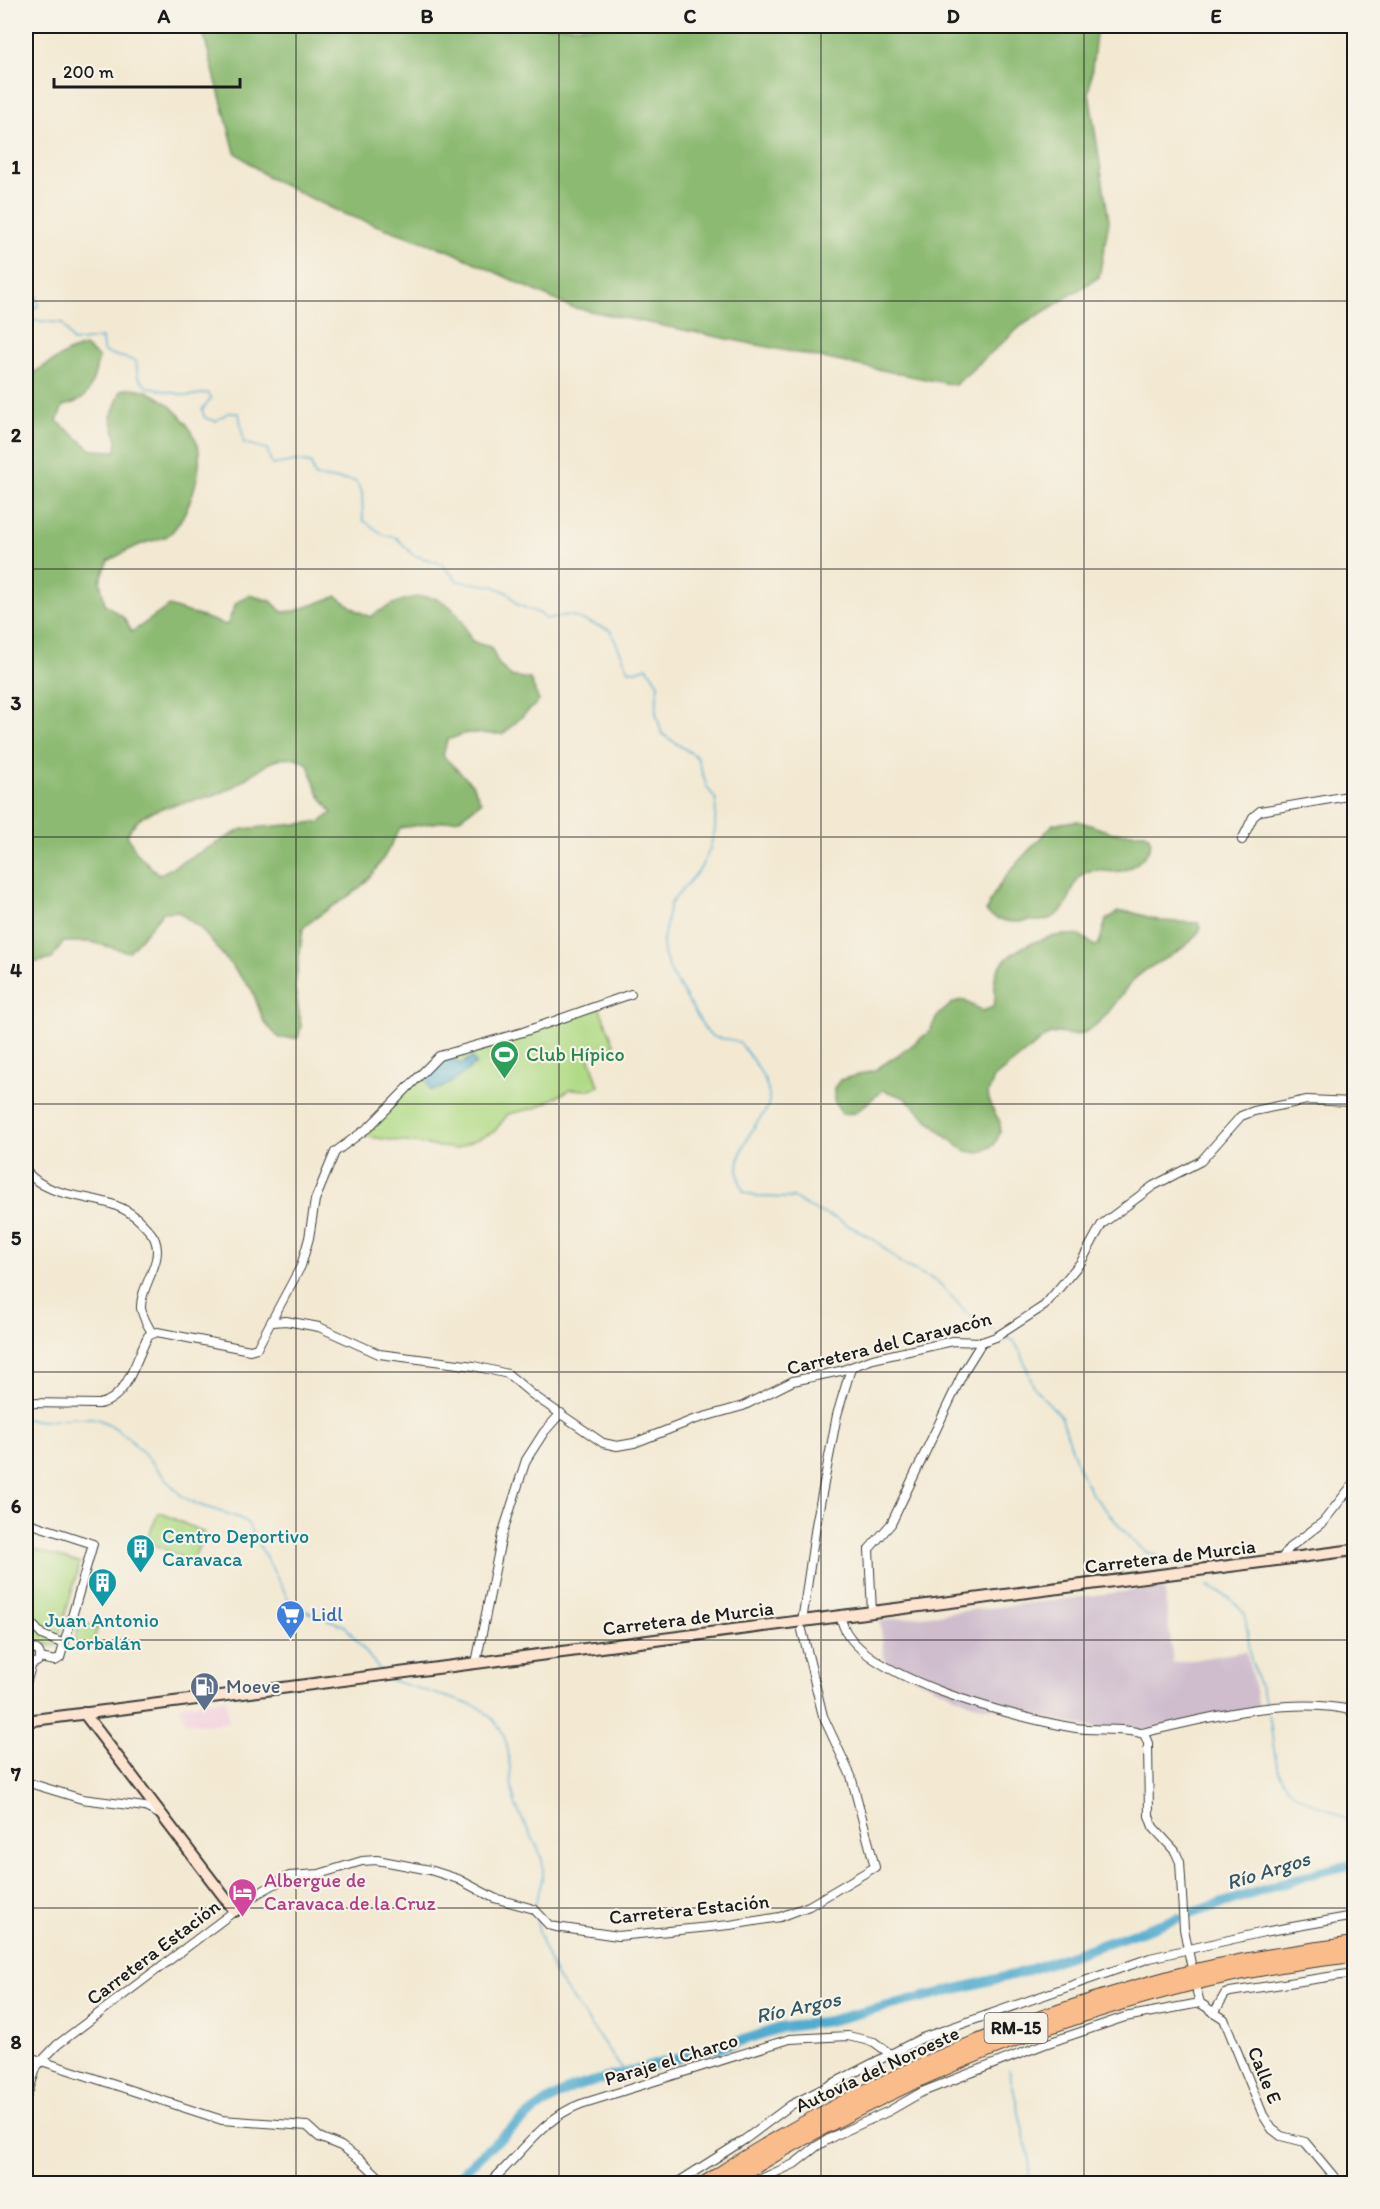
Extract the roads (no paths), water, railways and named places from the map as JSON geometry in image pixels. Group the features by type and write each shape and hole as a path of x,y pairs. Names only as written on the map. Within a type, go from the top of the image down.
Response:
{"highway":[{"name":"Autovía del Noroeste","path":"704,2184 787,2133 867,2092 1003,2033 1074,2007 1182,1974 1277,1955 1354,1944"},
{"name":"Autovía del Noroeste","path":"726,2184 781,2149 871,2101 1051,2027 1168,1991 1239,1974 1354,1955"}],"main road":[{"name":"Carretera de Murcia","path":"26,1721 368,1676 802,1626 841,1617 1354,1550"},
{"path":"84,1713 235,1911"}],"street":[{"path":"1242,840 1253,817 1260,812 1354,795"},
{"path":"26,1403 99,1404 111,1401 120,1392 145,1341 152,1333 175,1333 250,1350 259,1347 304,1257 315,1200 333,1154 369,1126 439,1056 467,1046 522,1032 630,994"},
{"name":"Carretera del Caravacón","path":"273,1322 286,1321 320,1327 379,1354 474,1366 502,1372 603,1443 609,1446 625,1445 693,1420 743,1407 793,1381 850,1368 873,1359 953,1341 982,1342 996,1337 1044,1306 1081,1262 1102,1224 1153,1186 1201,1161 1241,1116 1306,1100 1354,1102"},
{"path":"26,1171 40,1186 63,1195 116,1204 151,1233 157,1248 156,1257 141,1308 152,1333"},
{"path":"872,1613 869,1549 891,1524 964,1371 982,1342"},
{"path":"802,1626 816,1526 837,1415 850,1368"},
{"path":"476,1663 502,1535 526,1460 544,1432 561,1413"},
{"path":"1281,1560 1289,1548 1323,1522 1354,1483"},
{"path":"26,1522 93,1544 58,1660 40,1658 32,1663 26,1684"},
{"path":"841,1617 846,1635 903,1677 961,1701 1071,1727 1142,1733 1212,1718 1300,1706 1321,1706 1354,1712"},
{"path":"30,1622 42,1635 64,1644"},
{"name":"Carretera Estación","path":"26,2098 40,2063 66,2038 282,1878 319,1874 370,1860 442,1874 494,1898 534,1909 549,1925 610,1936 742,1924 780,1917 809,1906 875,1867 850,1776 823,1716 802,1626"},
{"path":"32,1663 26,1656 28,1650 37,1650 40,1658"},
{"path":"1142,1733 1148,1743 1149,1816 1153,1827 1175,1851 1180,1862 1184,1929 1191,1964"},
{"path":"26,1782 82,1799 145,1807 165,1819"},
{"path":"123,1804 140,1799 137,1783"},
{"path":"675,2184 744,2140 791,2105 922,2038 1109,1971 1188,1949 1264,1932 1354,1916"},
{"path":"1214,2013 1225,1994 1230,1992 1354,1973"},
{"path":"750,2184 794,2164 816,2146 834,2136 954,2078 1108,2022 1200,2003 1197,1992"},
{"name":"Calle E","path":"1200,2003 1224,2019 1263,2115 1272,2129 1281,2136 1305,2142 1340,2184"},
{"name":"Paraje el Charco","path":"488,2184 554,2119 567,2109 581,2104 790,2039 848,2036 874,2043 889,2053"},
{"path":"26,2056 40,2063 75,2071 222,2120 307,2126 319,2137 341,2146 361,2160 380,2178"}],"water":[{"path":"472,1057 476,1064 450,1084 431,1091 427,1082 434,1065 452,1058 461,1064"}],"waterway":[{"path":"26,279 36,293 39,305 29,314 29,320 62,323 73,342 102,338 103,350 106,353 136,361 138,377 147,387 188,396 208,393 211,398 202,410 205,418 216,421 228,413 239,413 244,443 267,449 272,465 295,461 311,463 315,477 355,481 362,492 363,520 384,535 397,538 413,555 440,563 458,581 493,586 508,593 518,605 541,614 545,619 569,615 610,630 629,670 636,671 647,667 658,684 656,713 662,734 697,757 707,787 716,800 715,830 709,851 700,869 670,904 663,941 664,954 671,973 707,1032 711,1036 739,1043 756,1065 767,1086 768,1107 746,1140 738,1165 738,1174 744,1192 757,1197 794,1198 812,1209 837,1219 876,1241 902,1264 938,1282 967,1313 995,1331"},
{"path":"1006,1337 1014,1341 1022,1355 1034,1388 1061,1416 1079,1469 1092,1494 1131,1539 1146,1552 1185,1566"},
{"path":"26,1419 42,1421 91,1418 116,1429 140,1450 182,1496 247,1522 289,1600 298,1608 345,1626 380,1670"},
{"path":"1208,1586 1231,1599 1245,1614 1251,1660 1266,1704"},
{"path":"390,1680 479,1707 492,1718 500,1729 506,1740 515,1802 538,1849 543,1866 542,1881 535,1906"},
{"path":"1269,1715 1277,1765 1285,1784 1299,1797 1342,1817 1354,1832"},
{"name":"Río Argos","path":"1192,1913 1319,1872 1354,1864"},
{"path":"535,1914 542,1944 556,1976 624,2072"},
{"name":"Río Argos","path":"452,2184 478,2158 526,2117 574,2087 731,2044 780,2028 828,2021 1020,1973 1178,1918"},
{"path":"1009,2070 1029,2156 1029,2184"}],"place":[{"name":"Club Hípico","path":"505,1080"},
{"name":"Centro Deportivo Caravaca","path":"141,1574"},
{"name":"Juan Antonio Corbalán","path":"102,1608"},
{"name":"Lidl","path":"290,1640"},
{"name":"Moeve","path":"205,1712"},
{"name":"Albergue de Caravaca de la Cruz","path":"243,1918"}]}
